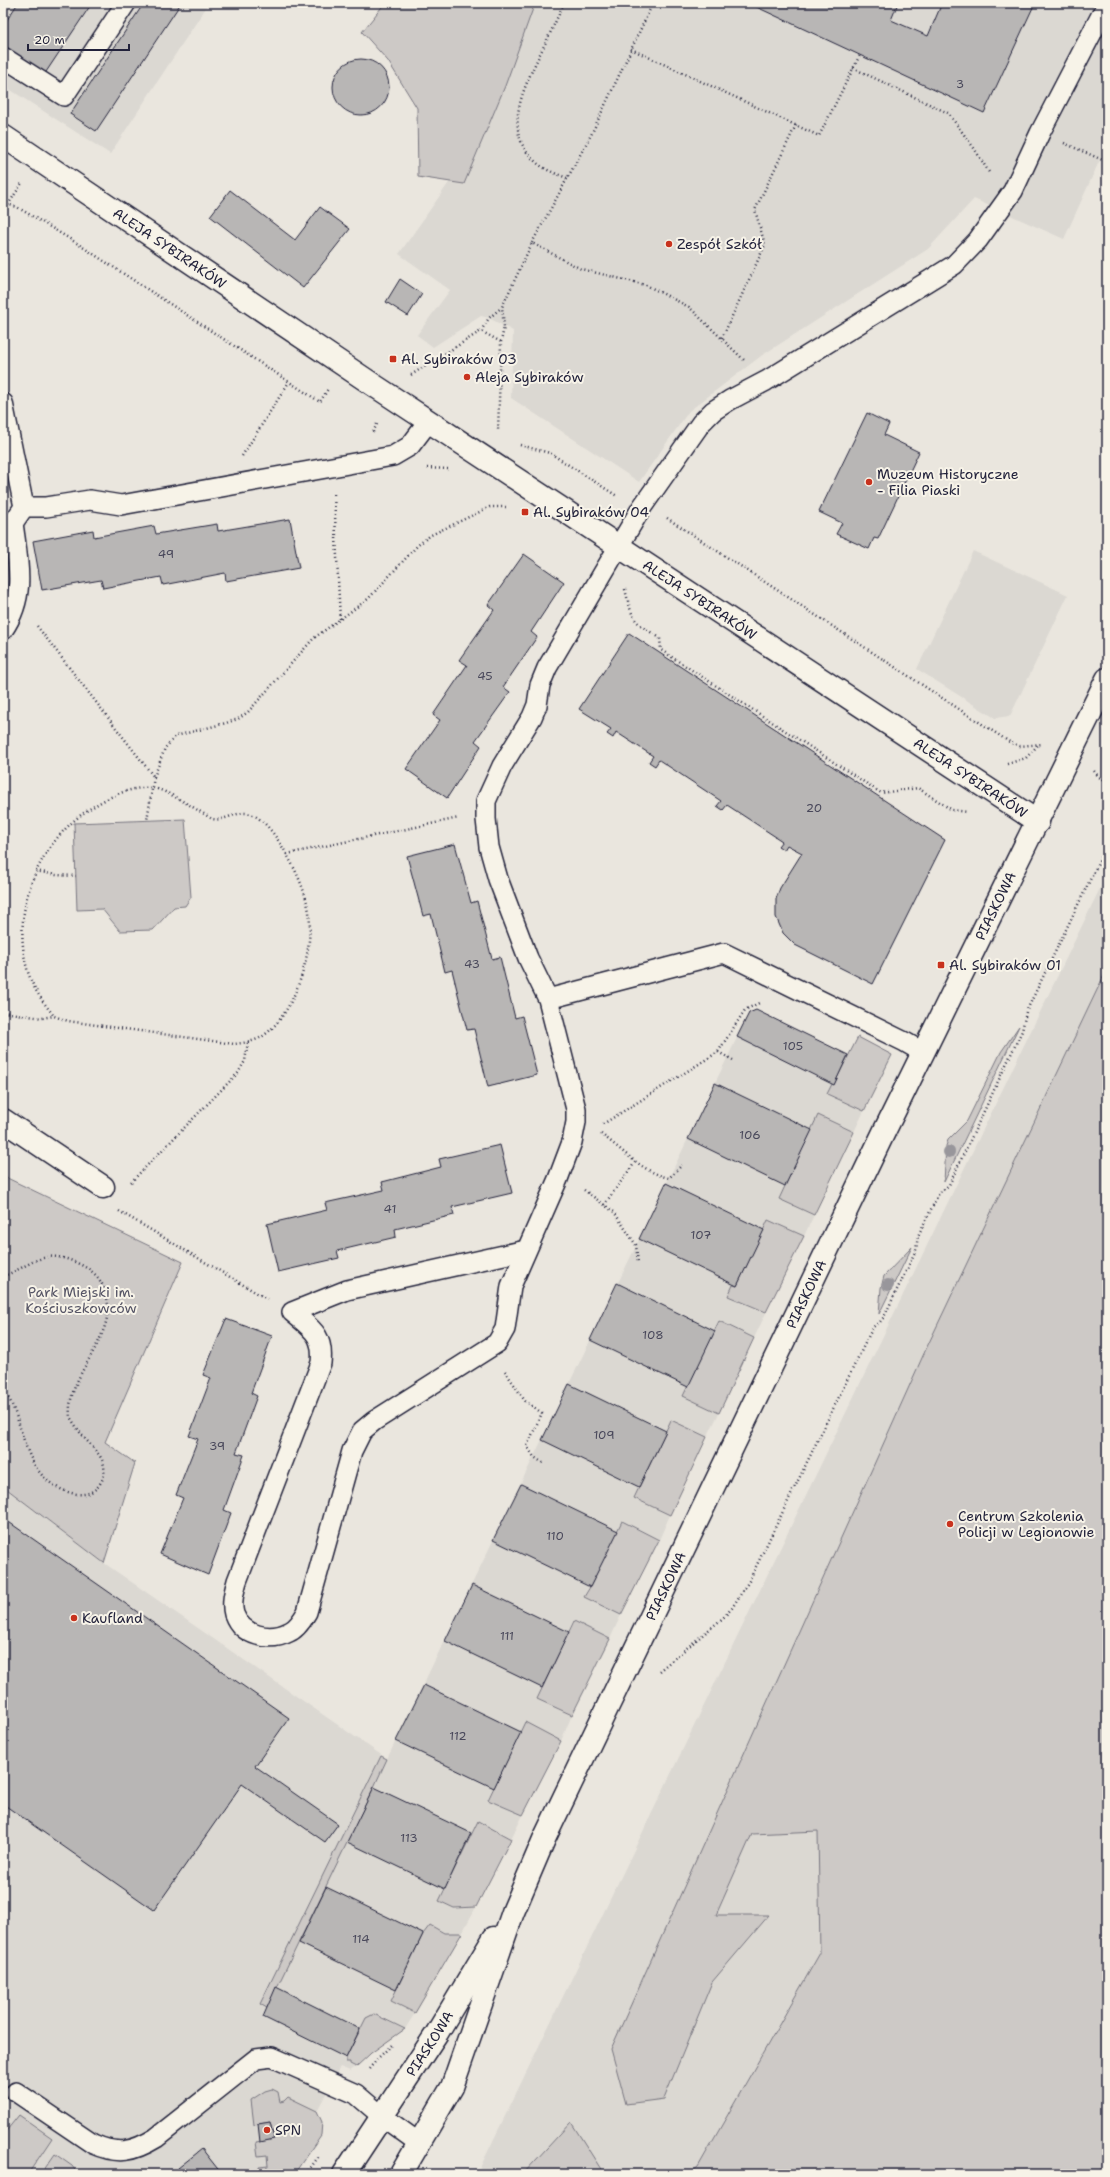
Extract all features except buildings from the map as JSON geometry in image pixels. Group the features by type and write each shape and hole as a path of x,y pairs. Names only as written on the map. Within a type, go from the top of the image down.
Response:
{"street":[{"name":"ALEJA SYBIRAKÓW","path":"3,136 429,421 1038,822"},
{"name":"PIASKOWA","path":"401,2174 452,2087 512,1912 545,1837 924,1053 1107,679"},
{"path":"3,1120 107,1195"},
{"name":"PIASKOWA","path":"344,2174 438,2033 492,1940 512,1912"}],"lane":[{"path":"3,57 64,96 126,3"},
{"path":"526,1250 347,1290 292,1312 317,1333 323,1350 321,1363 237,1581 233,1596 232,1604 237,1619 252,1633 262,1637 278,1637 290,1632 307,1612 352,1451 362,1431 374,1421 497,1343 504,1329 511,1286 558,1179 572,1142 576,1122 576,1109 548,998 528,958 498,879 489,847 486,813 486,801 502,766 532,717 537,705 540,685 547,668 642,507 701,423 719,408 766,381 954,265 978,240 997,216 1013,191 1040,132 1107,4"},
{"path":"3,403 24,507"},
{"path":"3,630 9,621 9,601 20,583 8,524 24,507 46,507 90,500 121,505 332,465 393,456 410,446 429,421"},
{"path":"548,998 724,953 905,1042 924,1053"},
{"path":"16,2092 92,2144 102,2148 126,2152 143,2146 156,2138 256,2058 272,2057 356,2094 383,2117 419,2143"}],"path":[{"path":"564,3 521,96 517,120 523,146 530,156 538,164 567,178"},
{"path":"410,376 481,331 489,318 502,307 532,243 590,135 653,3"},
{"path":"631,49 819,136 860,55"},
{"path":"853,68 948,114 974,148 994,180"},
{"path":"722,338 765,245 755,210 796,125"},
{"path":"1040,132 1107,162"},
{"path":"3,203 17,207 75,242 320,402 329,387"},
{"path":"532,243 581,269 646,285 689,307 766,381"},
{"path":"497,436 501,342 504,327 502,307"},
{"path":"481,331 501,342"},
{"path":"234,484 243,453 289,382"},
{"path":"382,416 372,435 373,442 407,468 452,469"},
{"path":"512,443 550,452 623,500"},
{"path":"332,465 340,620"},
{"path":"147,820 154,777 164,748 169,742 186,733 238,719 248,712 314,638 368,599 418,546 431,535 490,507 508,508"},
{"path":"664,517 1010,743 1020,746 1039,744 1047,747"},
{"path":"605,571 624,584 630,610 636,623 660,638 661,650 881,794 918,788 952,810 972,812"},
{"path":"9,601 40,629 154,777"},
{"path":"1006,764 1026,758 1039,744"},
{"path":"3,1012 42,1018 54,1016 68,1021 234,1044 248,1042 263,1036 286,1010 299,984 307,958 309,913 303,887 287,854 274,833 255,816 243,812 236,813 228,819 212,819 152,787 119,794 84,811 55,839 36,870 28,892 24,911 24,953 33,985 54,1016"},
{"path":"287,854 486,813"},
{"path":"656,1673 722,1618 740,1596 749,1582 873,1327 884,1317 916,1250 918,1236 939,1193 946,1188 952,1178 1022,1031 1026,1012 1107,845"},
{"path":"36,870 56,875 76,876"},
{"path":"597,1125 603,1123 718,1052 745,1010 791,986"},
{"path":"248,1042 245,1061 238,1074 107,1195 115,1208 284,1310 292,1312"},
{"path":"718,1052 733,1060"},
{"path":"596,1130 644,1169 669,1178 682,1164"},
{"path":"636,1161 604,1205 614,1212 636,1245 638,1263"},
{"path":"3,1276 34,1261 49,1257 76,1262 90,1270 100,1280 106,1292 108,1309 106,1325 84,1367 69,1408 70,1417 102,1461 105,1470 99,1487 91,1492 77,1494 59,1488 48,1481 28,1454 17,1415 11,1401 3,1389"},
{"path":"490,1347 525,1401 542,1413 526,1446 534,1457 543,1463"}],"shaded area":[{"path":"3,3 209,3 110,154 3,85"},
{"name":"Zespół Szkół","path":"524,3 1107,3 1107,144 1064,239 974,199 928,249 761,356 689,411 639,482 511,398 513,331 489,318 481,316 433,347 417,335 450,290 399,254 476,144"},
{"path":"973,551 1068,595 1010,716 995,718 917,669"},
{"name":"Centrum Szkolenia Policji w Legionowie","path":"1107,874 1107,2174 477,2174"},
{"path":"756,1010 848,1055 827,1094 864,1111 854,1132 818,1115 779,1199 814,1215 804,1236 768,1220 737,1286 728,1296 766,1313 754,1338 719,1321 683,1395 719,1413 707,1437 671,1421 634,1498 670,1515 659,1540 622,1521 584,1597 621,1615 610,1639 573,1621 537,1699 572,1715 561,1741 525,1723 488,1800 523,1815 511,1839 478,1821 439,1901 454,1908 476,1907 462,1933 444,1933 430,1925 391,2001 415,2013 405,2029 379,2015 350,2062 350,2064 356,2067 350,2071 340,2067 317,2111 322,2122 321,2135 294,2174 8,2174 3,2171 3,1486 104,1563 387,1759 749,1013"}],"green space":[{"path":"385,3 535,3 505,86 464,184 418,177 417,108 388,61 362,32"},
{"path":"185,819 191,897 185,906 174,907 153,930 120,931 102,909 77,910 74,823"},
{"name":"Centrum Szkolenia Policji w Legionowie","path":"1107,969 1107,2174 689,2174 698,2167 820,1953 818,1831 752,1834 716,1915 769,1915 712,1982 664,2099 626,2104 611,2049 926,1349"},
{"path":"1019,1026 944,1182 946,1146 948,1140 967,1121 1001,1052"},
{"path":"858,1037 892,1055 864,1111 827,1094 832,1084 834,1084"},
{"path":"818,1115 854,1132 814,1215 779,1199"},
{"name":"Park Miejski im. Kościuszkowców","path":"3,1176 183,1262 105,1442 135,1463 104,1563 3,1486"},
{"path":"768,1220 804,1236 766,1312 728,1296 733,1285 737,1286"},
{"path":"912,1247 879,1314 881,1288 884,1276"},
{"path":"719,1321 754,1338 719,1413 683,1396"},
{"path":"671,1420 707,1437 670,1515 634,1498"},
{"path":"622,1521 659,1540 621,1615 584,1597"},
{"path":"574,1621 610,1639 572,1715 537,1699"},
{"path":"525,1722 561,1741 523,1815 488,1800"},
{"path":"381,1756 387,1759 267,2008 260,2004"},
{"path":"478,1821 511,1839 476,1907 454,1908 439,1901"},
{"path":"430,1925 444,1933 462,1933 415,2013 391,2001 423,1934"},
{"path":"374,2014 405,2029 371,2053 356,2067 350,2064 350,2062 346,2062 346,2058 366,2018"},
{"path":"272,2089 278,2092 280,2102 284,2101 288,2097 317,2111 322,2122 321,2135 294,2174 260,2174 259,2167 268,2166 267,2155 258,2156 256,2142 274,2139 270,2122 254,2125 251,2100 265,2091"},
{"path":"19,2115 52,2138 28,2174 8,2174 3,2171 3,2135"},
{"path":"571,2122 604,2174 523,2174"},
{"path":"55,2154 72,2166 78,2174 41,2174"}],"place":[{"name":"Zespół Szkół","path":"669,244"},
{"name":"Al. Sybiraków 03","path":"393,359"},
{"name":"Aleja Sybiraków","path":"467,377"},
{"name":"Muzeum Historyczne - Filia Piaski","path":"869,482"},
{"name":"Al. Sybiraków 04","path":"525,512"},
{"name":"Al. Sybiraków 01","path":"941,965"},
{"name":"Centrum Szkolenia Policji w Legionowie","path":"950,1524"},
{"name":"Kaufland","path":"74,1618"},
{"name":"SPN","path":"267,2130"}]}
